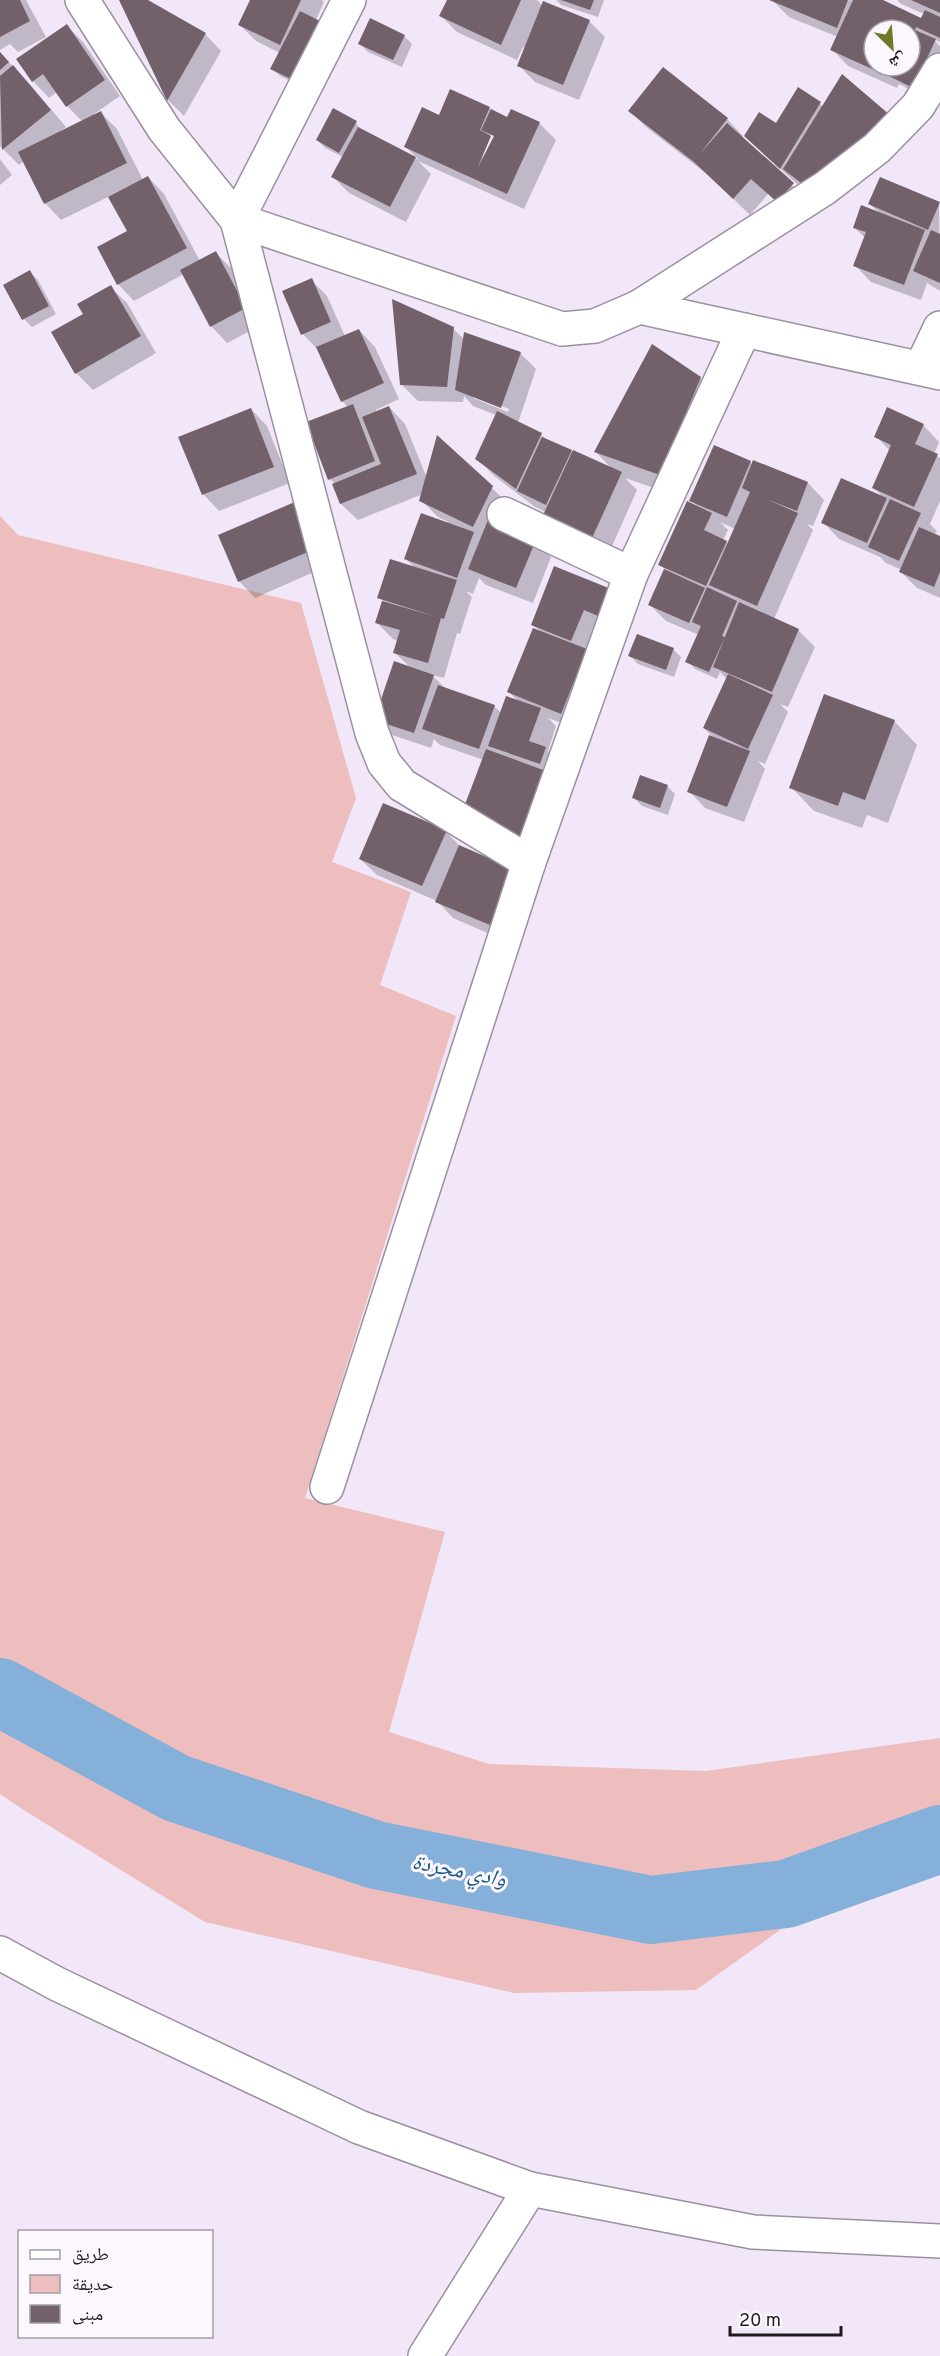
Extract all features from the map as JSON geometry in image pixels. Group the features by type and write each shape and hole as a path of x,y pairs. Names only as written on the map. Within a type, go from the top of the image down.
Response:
{"street":[{"path":"82,0 164,129 237,220 372,733 384,763 402,785 530,862"},
{"path":"237,220 349,0"},
{"path":"237,220 562,329 595,326 639,307 825,188 877,148 918,106 940,70"},
{"path":"639,307 930,370 940,328"},
{"path":"327,1487 530,862 631,574 744,330"},
{"path":"504,514 631,574"},
{"path":"0,1953 68,1989 359,2127 530,2190 753,2232 940,2241"},
{"path":"425,2356 530,2190"}],"green space":[{"path":"0,516 18,535 301,603 356,798 332,862 411,892 380,985 456,1016 305,1498 445,1532 389,1732 489,1764 706,1771 940,1738 940,1867 794,1920 696,1990 514,1993 205,1922 0,1794"}],"building":[{"path":"0,0 20,0 30,21 0,37"},
{"path":"119,0 148,0 206,33 167,101"},
{"path":"250,0 301,0 280,45 238,25"},
{"path":"447,0 521,0 501,45 439,16"},
{"path":"561,0 594,0 590,10"},
{"path":"769,0 848,0 837,28"},
{"path":"853,0 883,0 921,18 862,18 862,64 830,50"},
{"path":"911,0 940,0 940,13"},
{"path":"543,1 590,20 563,85 517,66"},
{"path":"925,10 940,17 940,38 922,30 921,18"},
{"path":"300,11 320,21 291,79 270,69"},
{"path":"370,18 405,35 393,60 358,44"},
{"path":"67,24 105,80 66,107 43,74 32,82 16,59"},
{"path":"922,33 936,39 922,69"},
{"path":"0,52 9,62 0,70"},
{"path":"13,65 51,110 2,150 0,76"},
{"path":"663,67 728,118 699,155 727,123 794,183 777,202 751,179 733,199 694,162 628,111"},
{"path":"842,74 897,121 862,151 801,183 783,169"},
{"path":"893,78 918,78 913,88"},
{"path":"798,87 821,102 780,169 744,136 759,112 776,123"},
{"path":"450,89 490,107 480,130 491,136 477,169 494,136 481,130 491,109 507,117 511,109 540,122 507,194 404,147 422,107 439,115"},
{"path":"333,108 357,121 339,153 316,140"},
{"path":"101,111 127,163 44,204 18,152"},
{"path":"358,127 416,157 390,207 331,177"},
{"path":"148,176 187,248 117,285 97,247 127,231 108,197"},
{"path":"880,177 940,202 928,230 868,204"},
{"path":"861,205 925,230 904,285 853,266 866,232 853,228"},
{"path":"931,230 940,234 940,283 913,271"},
{"path":"216,251 246,308 210,327 180,270"},
{"path":"30,270 49,306 22,320 3,285"},
{"path":"312,278 331,322 301,335 282,291"},
{"path":"111,285 141,336 75,374 51,332 83,314 77,304"},
{"path":"392,299 454,327 447,387 400,385"},
{"path":"359,329 384,383 341,402 316,347"},
{"path":"464,332 521,352 501,408 455,390"},
{"path":"652,344 701,377 660,475 594,452"},
{"path":"353,404 375,461 328,480 306,422"},
{"path":"389,406 417,474 340,504 332,484 381,464 362,417"},
{"path":"887,407 924,424 915,444 938,454 914,507 872,488 891,445 874,437"},
{"path":"251,408 274,467 202,495 178,437"},
{"path":"497,411 542,433 516,489 475,459"},
{"path":"437,435 493,486 473,527 419,501"},
{"path":"542,437 572,450 546,505 517,491"},
{"path":"714,445 751,461 727,517 689,501"},
{"path":"573,450 622,472 588,547 539,524"},
{"path":"753,460 808,482 797,511 766,499 798,513 757,606 709,585 750,492 742,488"},
{"path":"841,478 887,498 867,543 821,523"},
{"path":"890,499 921,513 899,561 868,547"},
{"path":"297,501 317,548 238,582 218,535"},
{"path":"687,501 712,513 704,530 727,541 706,586 658,565"},
{"path":"421,513 474,532 457,578 404,559"},
{"path":"488,520 536,540 516,588 468,569"},
{"path":"919,527 940,536 940,572 934,587 899,572"},
{"path":"390,559 457,580 444,619 441,618 428,663 393,653 400,630 375,623 382,601 437,617 377,598"},
{"path":"554,566 616,591 605,619 584,610 571,641 531,625"},
{"path":"664,569 705,588 689,623 648,605"},
{"path":"707,587 737,601 722,636 725,637 709,672 685,662 701,626 692,622"},
{"path":"739,602 799,629 772,692 713,667"},
{"path":"533,628 587,649 561,714 507,692"},
{"path":"637,634 674,648 666,670 628,656"},
{"path":"394,661 434,675 414,733 374,720"},
{"path":"728,674 773,695 748,749 703,728"},
{"path":"438,685 495,705 479,749 422,729"},
{"path":"824,694 895,720 865,800 843,792 838,806 789,788"},
{"path":"506,696 541,708 529,741 546,747 540,764 488,746"},
{"path":"709,735 750,751 727,807 687,792"},
{"path":"486,749 554,774 526,848 458,823"},
{"path":"640,775 668,785 660,808 632,798"},
{"path":"383,803 447,830 422,886 359,859"},
{"path":"459,845 514,869 490,925 435,902"}],"waterway":[{"name":"وادي مجردة","path":"0,1692 176,1788 376,1855 651,1910 786,1894 940,1839"}]}
